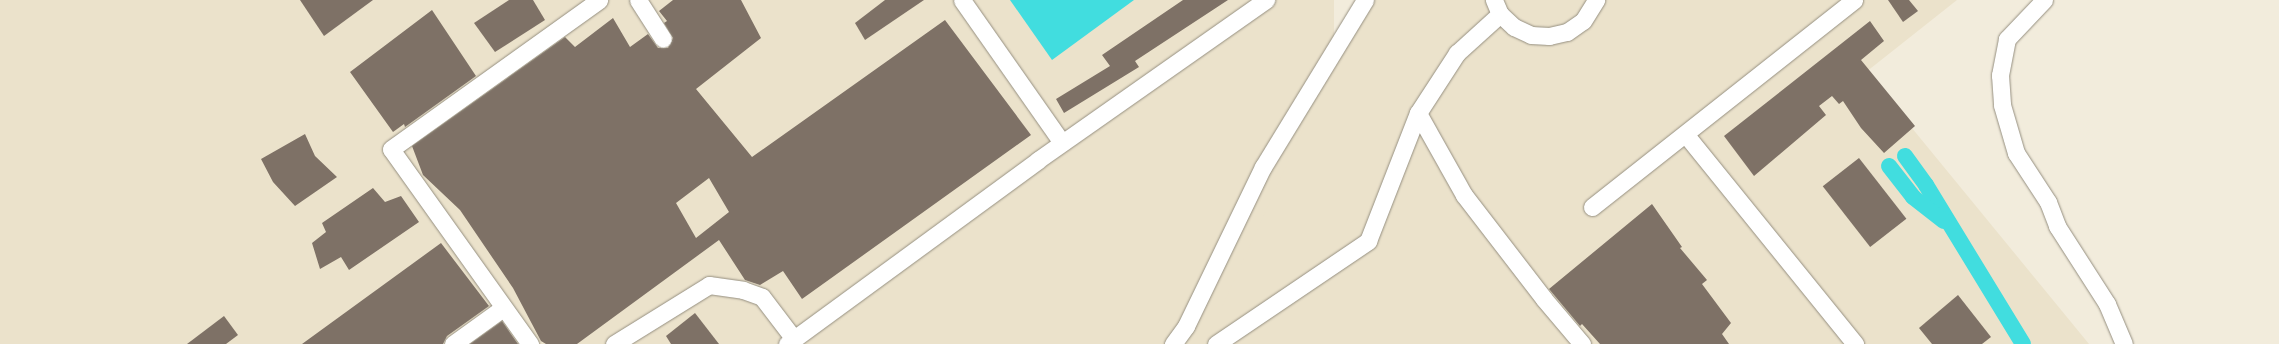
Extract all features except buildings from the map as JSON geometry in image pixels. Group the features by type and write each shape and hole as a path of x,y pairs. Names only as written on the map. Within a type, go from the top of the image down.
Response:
{"street":[{"path":"530,344 391,149 599,0"},
{"path":"638,0 663,39"},
{"path":"962,0 1062,143"},
{"path":"614,344 709,285 743,290 762,297 790,342 1062,143 1266,0"},
{"path":"1173,344 1186,326 1263,167 1365,0"},
{"path":"1216,344 1368,241 1418,113 1457,53 1497,7 1514,27 1530,35 1549,36 1567,32 1583,21 1596,0"},
{"path":"1592,207 1686,135 1854,0"},
{"path":"2044,0 2007,39 2000,75 2002,106 2016,153 2048,202 2057,226 2107,304 2124,344"},
{"path":"1418,113 1464,195 1548,305 1582,344"},
{"path":"1686,135 1855,344"},
{"path":"453,344 504,308"}],"shaded area":[{"path":"0,0 1334,0 1334,344 0,344"},
{"path":"1362,0 1957,0 1866,72 2089,344 1205,344"}],"water":[{"path":"1010,0 1134,0 1052,60"}],"waterway":[{"path":"1905,156 1926,185 2023,344"},
{"path":"1889,166 1913,197 1944,221"}]}
